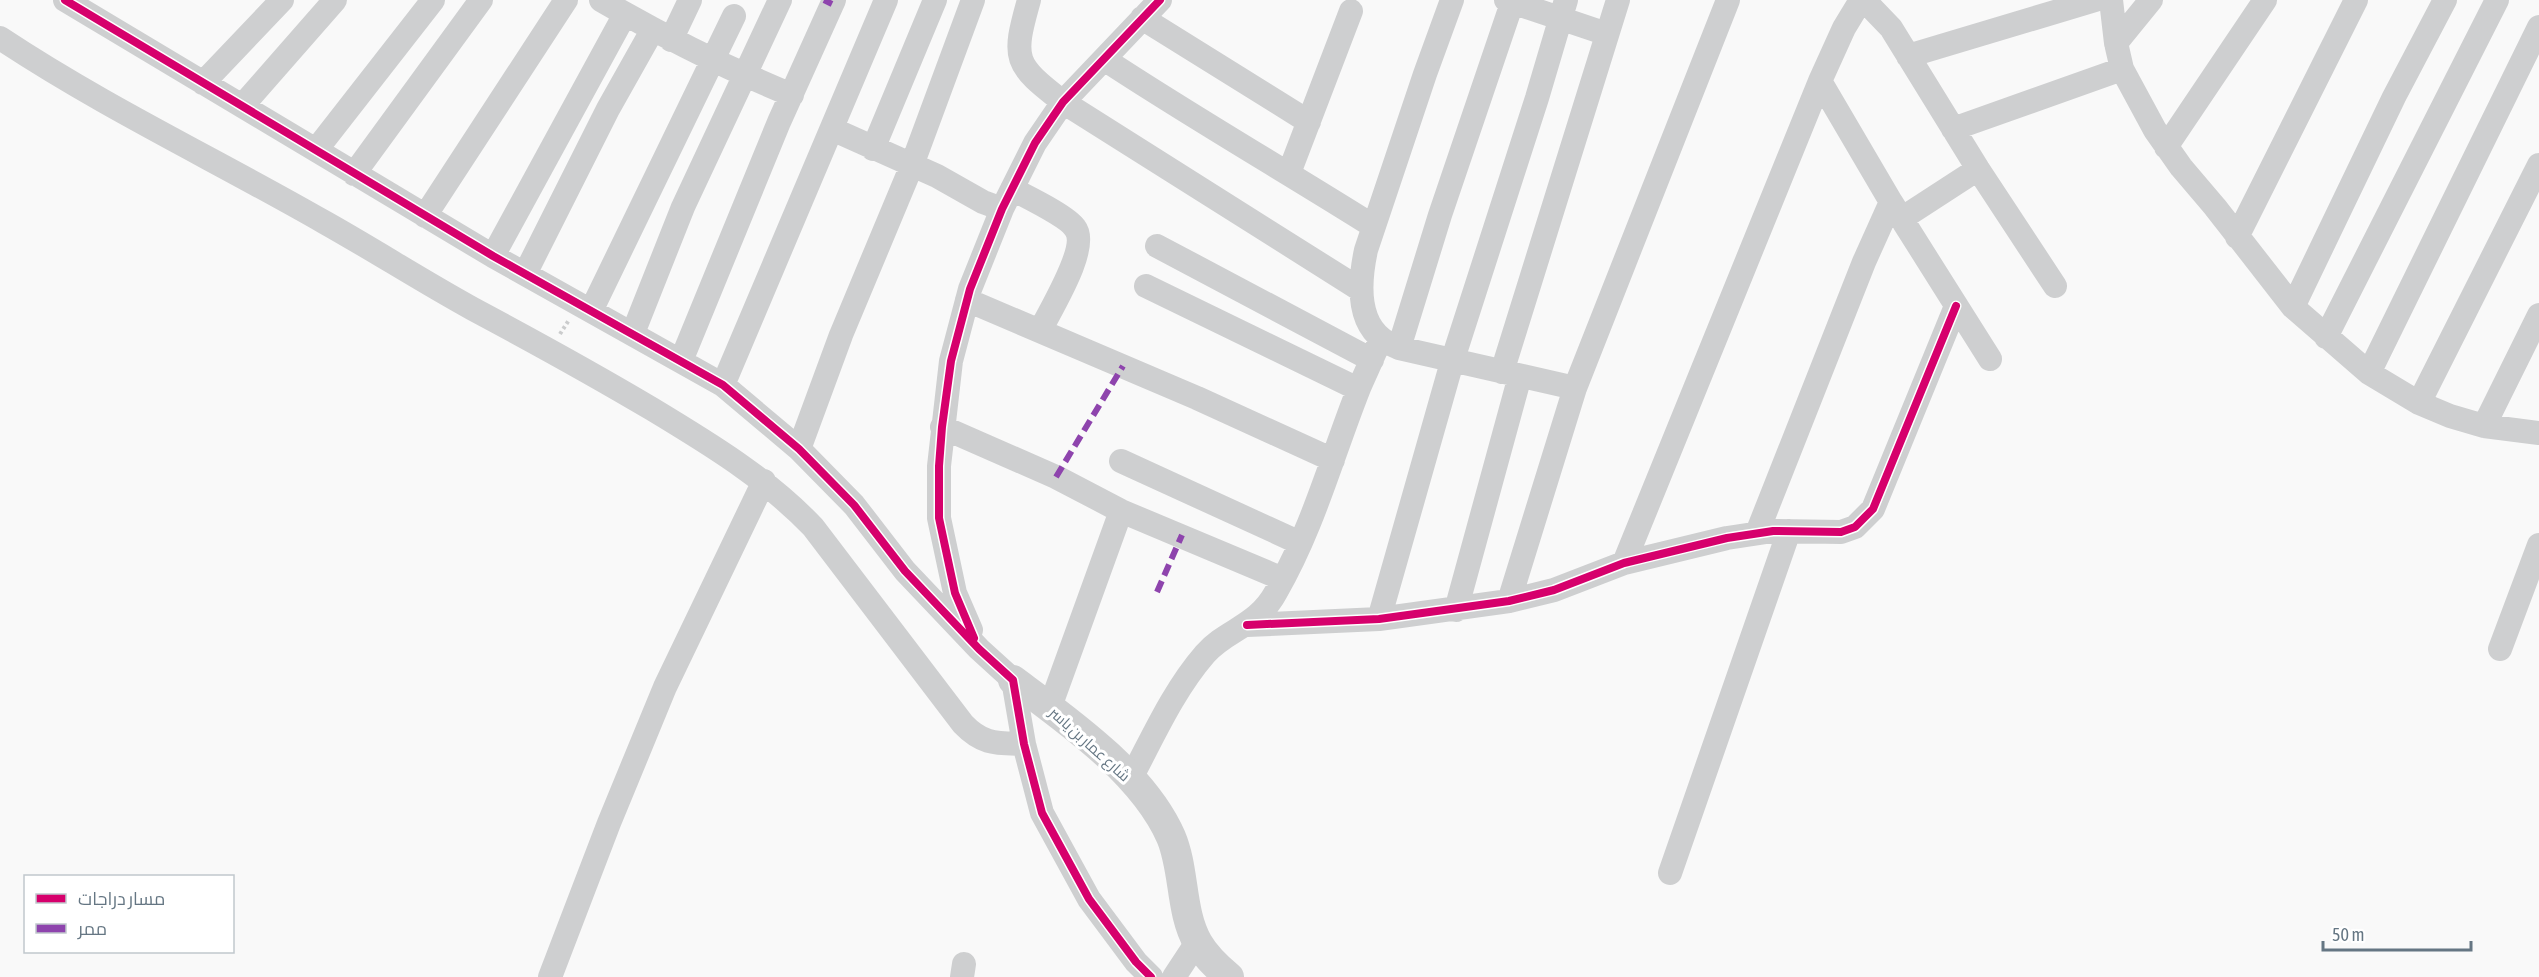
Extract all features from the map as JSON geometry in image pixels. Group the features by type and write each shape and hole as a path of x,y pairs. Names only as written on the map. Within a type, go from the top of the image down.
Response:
{"street":[{"path":"65,0 525,274 581,314 633,333 723,385 799,449 854,505 905,571 979,649 1013,680 1024,744 1042,813 1089,899 1136,962 1151,977"},
{"path":"203,82 282,0"},
{"path":"243,105 336,0"},
{"path":"316,150 433,0"},
{"path":"354,174 481,0"},
{"path":"425,216 566,0"},
{"path":"601,0 712,60 792,95"},
{"path":"525,274 608,109 690,0"},
{"path":"633,333 684,207 780,0"},
{"path":"681,361 834,0"},
{"path":"723,385 886,0"},
{"path":"873,149 935,0"},
{"path":"799,449 841,335 912,165 973,0"},
{"path":"1029,0 1019,42 1020,56 1031,78 1063,102 1361,290"},
{"path":"979,649 955,593 939,518 942,427 951,362 967,300 1007,199 1035,143 1063,102 1160,0"},
{"path":"1384,349 1369,321 1361,290 1361,276 1373,226 1452,0"},
{"path":"1456,610 1511,374 1618,0"},
{"path":"1509,601 1575,388 1728,0"},
{"path":"1624,563 1820,81 1844,28 1863,0 1891,28 1978,169 2055,286"},
{"path":"1908,56 2096,0"},
{"path":"2111,0 2116,44 2122,69 2155,130 2293,307 2369,373 2419,403 2450,416 2484,426 2539,433"},
{"path":"2116,44 2151,0"},
{"path":"2166,147 2265,0"},
{"path":"2237,237 2356,0"},
{"path":"2293,307 2394,96 2445,0"},
{"path":"2326,337 2497,0"},
{"path":"1130,780 1182,684 1195,666 1208,652 1247,625 1264,609 1283,579 1334,460 1358,389 1384,349 1440,215 1509,1 1563,10 1607,34"},
{"path":"1379,619 1452,362 1563,10"},
{"path":"1289,173 1351,12"},
{"path":"493,256 625,14"},
{"path":"581,314 734,16"},
{"path":"1142,18 1309,122"},
{"path":"2369,373 2539,27"},
{"path":"0,38 117,110 324,222 461,302 579,366 711,444 786,499 813,527 963,724 974,735 987,742 1024,744"},
{"path":"1104,59 1172,104 1373,226"},
{"path":"1953,129 2122,69"},
{"path":"1820,81 1896,211 1990,359"},
{"path":"832,129 937,176 983,202 1007,199 1065,220 1075,227 1079,235 1075,259 1040,330"},
{"path":"2419,403 2539,165"},
{"path":"1757,532 1863,262 1896,211 1978,169"},
{"path":"1157,246 1384,349 1575,388"},
{"path":"1146,286 1358,389"},
{"path":"967,300 1334,460"},
{"path":"1247,625 1379,619 1456,610 1554,590 1624,563 1757,532 1841,532 1855,527 1873,509 1956,306"},
{"path":"2484,426 2539,315"},
{"path":"942,427 1056,477 1121,511 1283,579"},
{"path":"1121,461 1300,543"},
{"path":"550,977 665,687 764,482"},
{"path":"1050,707 1121,511"},
{"path":"1670,873 1789,531"},
{"path":"2500,649 2539,545"},
{"name":"شارع عمار بن ياسر","path":"1013,680 1050,707 1092,743 1151,803 1171,838 1189,919 1185,960 1211,962 1229,977"}],"path":[{"path":"554,344 581,314"}],"marked path":[{"path":"824,0 832,4"},
{"path":"1056,477 1123,366"},
{"path":"1157,592 1182,535"}],"cycle path":[{"path":"65,0 493,256 723,385 799,449 854,505 905,571 979,649 1013,680 1024,744 1042,813 1089,899 1136,962 1151,977"},
{"path":"974,638 955,593 939,518 942,427 951,361 970,289 1002,209 1035,143 1063,102 1160,0"},
{"path":"1247,625 1379,619 1509,601 1554,590 1624,563 1727,538 1773,531 1841,532 1855,527 1873,509 1956,306"}]}
